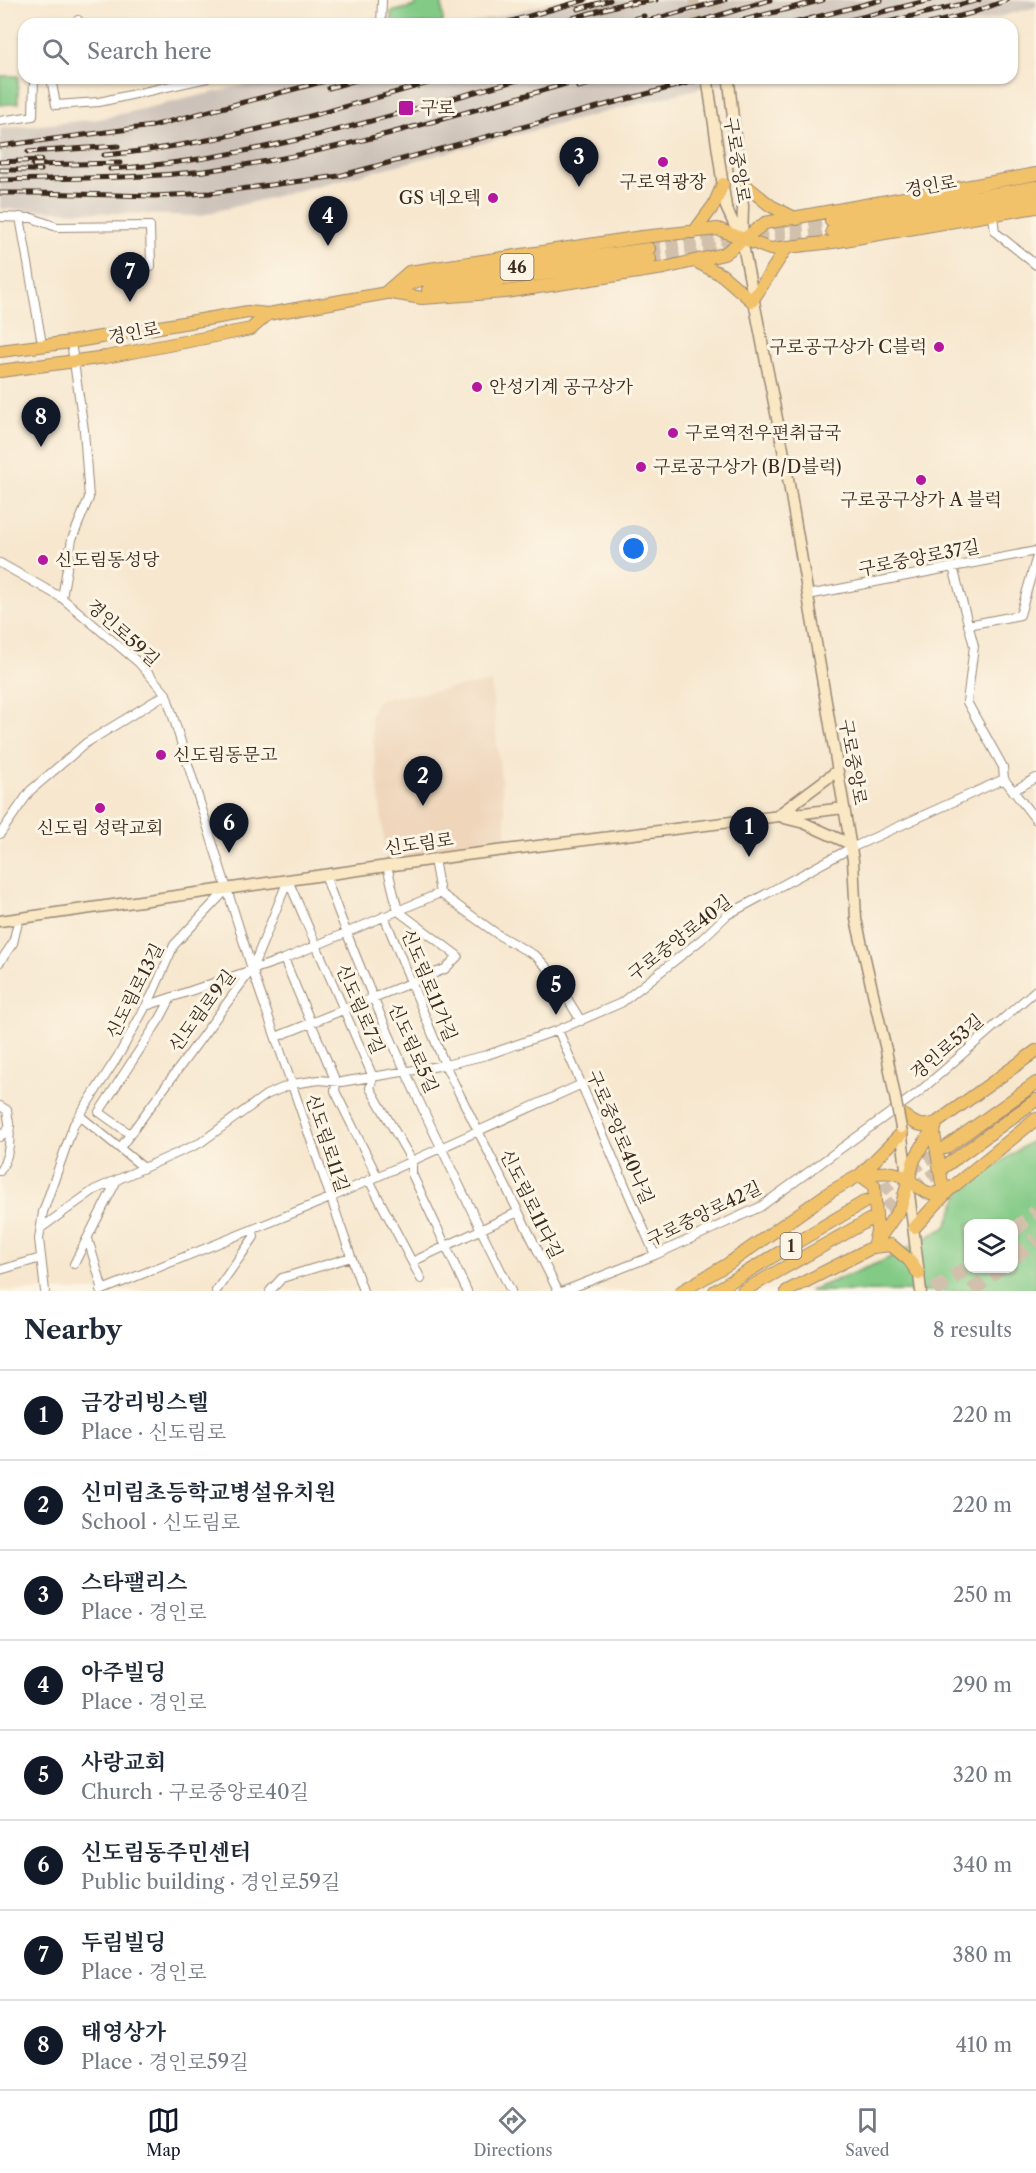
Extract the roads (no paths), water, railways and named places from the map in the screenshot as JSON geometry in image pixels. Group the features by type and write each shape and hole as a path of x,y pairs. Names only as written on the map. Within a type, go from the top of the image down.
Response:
{"main road":[{"name":"구로중앙로","path":"708,84 726,207 742,240"},
{"name":"구로중앙로","path":"729,84 743,206 742,240 752,301 783,449 844,808 850,846 856,920 898,1112 915,1227 921,1291"},
{"path":"386,292 422,298 505,292 695,261 724,254 765,223 798,219 1036,174"},
{"path":"740,181 771,206 798,219"},
{"path":"694,232 714,205 723,184"},
{"name":"경인로","path":"1036,187 832,226 1036,198"},
{"path":"386,292 409,272 642,237 718,229 770,249 993,216 1036,207"},
{"path":"695,261 722,275 752,301 787,247"},
{"name":"경인로","path":"0,351 71,342 248,312 268,314 386,292 420,280 649,254"},
{"name":"경인로","path":"0,371 76,359 106,357 250,329 268,314"},
{"path":"775,816 837,771"},
{"name":"신도림로","path":"0,921 434,859 844,808"},
{"path":"775,816 804,823 850,846"},
{"path":"898,1112 918,1126 925,1127 936,1123 1036,1051"},
{"path":"945,1148 1036,1083"},
{"path":"944,1167 1036,1100"},
{"path":"915,1227 949,1190 1036,1119"},
{"path":"873,1247 901,1207 919,1150 936,1123"},
{"path":"936,1123 934,1133 942,1184 949,1190"},
{"path":"682,1291 728,1264 830,1192 860,1174 901,1131"},
{"path":"860,1174 893,1173 924,1193 937,1194 949,1190"},
{"path":"860,1174 874,1185 877,1231 873,1247"},
{"name":"1","path":"715,1291 866,1201"},
{"name":"1","path":"743,1291 869,1220"},
{"path":"787,1291 873,1247 891,1245 895,1247 919,1274"}],"street":[{"path":"381,18 382,1"},
{"path":"0,121 33,116 34,84"},
{"path":"52,84 56,105 99,102 173,84"},
{"path":"993,216 995,232 1036,265"},
{"path":"0,217 32,218 57,227 150,226 151,267"},
{"path":"20,218 42,344"},
{"name":"경인로59길","path":"71,342 76,359 89,498 72,538 62,598 139,663 166,694 227,889"},
{"name":"구로중앙로37길","path":"807,595 1036,551"},
{"path":"968,625 1020,615 1036,559"},
{"path":"0,563 62,598"},
{"path":"953,567 974,646 967,702 1003,767 1004,779 1036,820"},
{"path":"0,834 30,791 86,743 166,694"},
{"path":"1013,791 1036,778"},
{"name":"구로중앙로40길","path":"558,1030 621,1003 702,939 727,915 850,846 1004,779"},
{"path":"434,859 440,893 500,936 536,956 551,972 581,1021"},
{"path":"276,1037 445,969 458,956 398,911 387,866"},
{"name":"신도림로5길","path":"325,875 346,933 441,1148 511,1291"},
{"name":"신도림로7길","path":"288,880 373,1077 370,1088 412,1161 412,1174 467,1291"},
{"name":"신도림로9길","path":"120,1149 252,969 288,880"},
{"name":"신도림로11길","path":"227,889 252,969 351,1257 360,1290"},
{"name":"신도림로13길","path":"45,1291 41,1258 41,1228 62,1154 80,1116 120,1053 146,1006 174,945 227,889"},
{"path":"146,1006 284,958 440,893"},
{"name":"신도림로11가길","path":"384,916 413,982 445,1065"},
{"path":"0,962 13,943 19,918"},
{"path":"284,958 313,1022 336,1082 335,1091 377,1176"},
{"name":"경인로53길","path":"876,1125 919,1092 1036,990"},
{"path":"130,1134 99,1112 171,998"},
{"name":"신도림로11가길","path":"41,1228 94,1190 200,1143 266,1095 292,1084 320,1080 336,1082 445,1065 487,1055 558,1030"},
{"name":"구로중앙로40나길","path":"558,1030 655,1255"},
{"name":"신도림로11다길","path":"445,1065 558,1291"},
{"path":"88,1239 102,1291 330,1198 582,1084"},
{"path":"0,1106 8,1110 10,1127 4,1165 0,1171"},
{"path":"80,1116 144,1168"},
{"name":"구로중앙로42길","path":"564,1291 655,1255 760,1207 876,1125"},
{"path":"0,1137 10,1127"},
{"path":"75,1264 118,1179"},
{"path":"369,1180 421,1279"},
{"path":"412,1262 518,1212"},
{"path":"216,1291 254,1238 253,1229"},
{"path":"270,1291 282,1278 351,1257"},
{"path":"0,1270 41,1258"}],"tunnel":[{"path":"694,0 697,18"},
{"path":"716,0 719,18"},
{"path":"649,249 831,221"},
{"path":"650,259 832,231"},
{"path":"867,1201 944,1148"},
{"path":"870,1219 944,1167"},
{"path":"1018,1227 1036,1212"},
{"path":"1018,1254 1036,1239"},
{"path":"934,1291 964,1270"},
{"path":"972,1291 993,1273"}],"railway":[{"path":"522,18 585,0"},
{"path":"578,9 610,0"},
{"path":"573,18 636,0"},
{"path":"630,4 656,0"},
{"path":"658,18 725,0"},
{"path":"710,18 770,0"},
{"path":"752,18 823,0"},
{"path":"813,18 881,0"},
{"path":"858,18 930,0"},
{"path":"905,18 979,0"},
{"path":"952,18 1007,0"},
{"path":"637,18 644,16"},
{"path":"0,146 152,126 314,84"},
{"path":"329,88 343,84"},
{"path":"104,155 234,135 425,84"},
{"path":"110,169 163,164 268,146 371,121 504,84"},
{"path":"0,180 153,176 253,164 397,131 565,84"},
{"path":"578,87 589,84"},
{"path":"34,193 155,196 210,193 339,176 684,84"},
{"path":"28,152 118,146"},
{"path":"0,162 41,160"},
{"path":"33,165 120,163"},
{"path":"0,170 41,170"},
{"path":"0,193 41,193"}],"place":[{"name":"구로","path":"406,108"},
{"name":"구로역광장","path":"663,162"},
{"name":"스타팰리스","path":"579,187"},
{"name":"GS 네오텍","path":"493,198"},
{"name":"아주빌딩","path":"328,246"},
{"name":"두림빌딩","path":"130,302"},
{"name":"구로공구상가 C블럭","path":"939,347"},
{"name":"안성기계 공구상가","path":"477,387"},
{"name":"구로역전우편취급국","path":"673,433"},
{"name":"태영상가","path":"41,447"},
{"name":"구로공구상가 (B/D블럭)","path":"641,467"},
{"name":"구로공구상가 A 블럭","path":"921,480"},
{"name":"신도림동성당","path":"43,560"},
{"name":"신도림동문고","path":"161,755"},
{"name":"신미림초등학교병설유치원","path":"423,806"},
{"name":"신도림 성락교회","path":"100,808"},
{"name":"신도림동주민센터","path":"229,853"},
{"name":"금강리빙스텔","path":"749,857"},
{"name":"사랑교회","path":"556,1015"}]}
